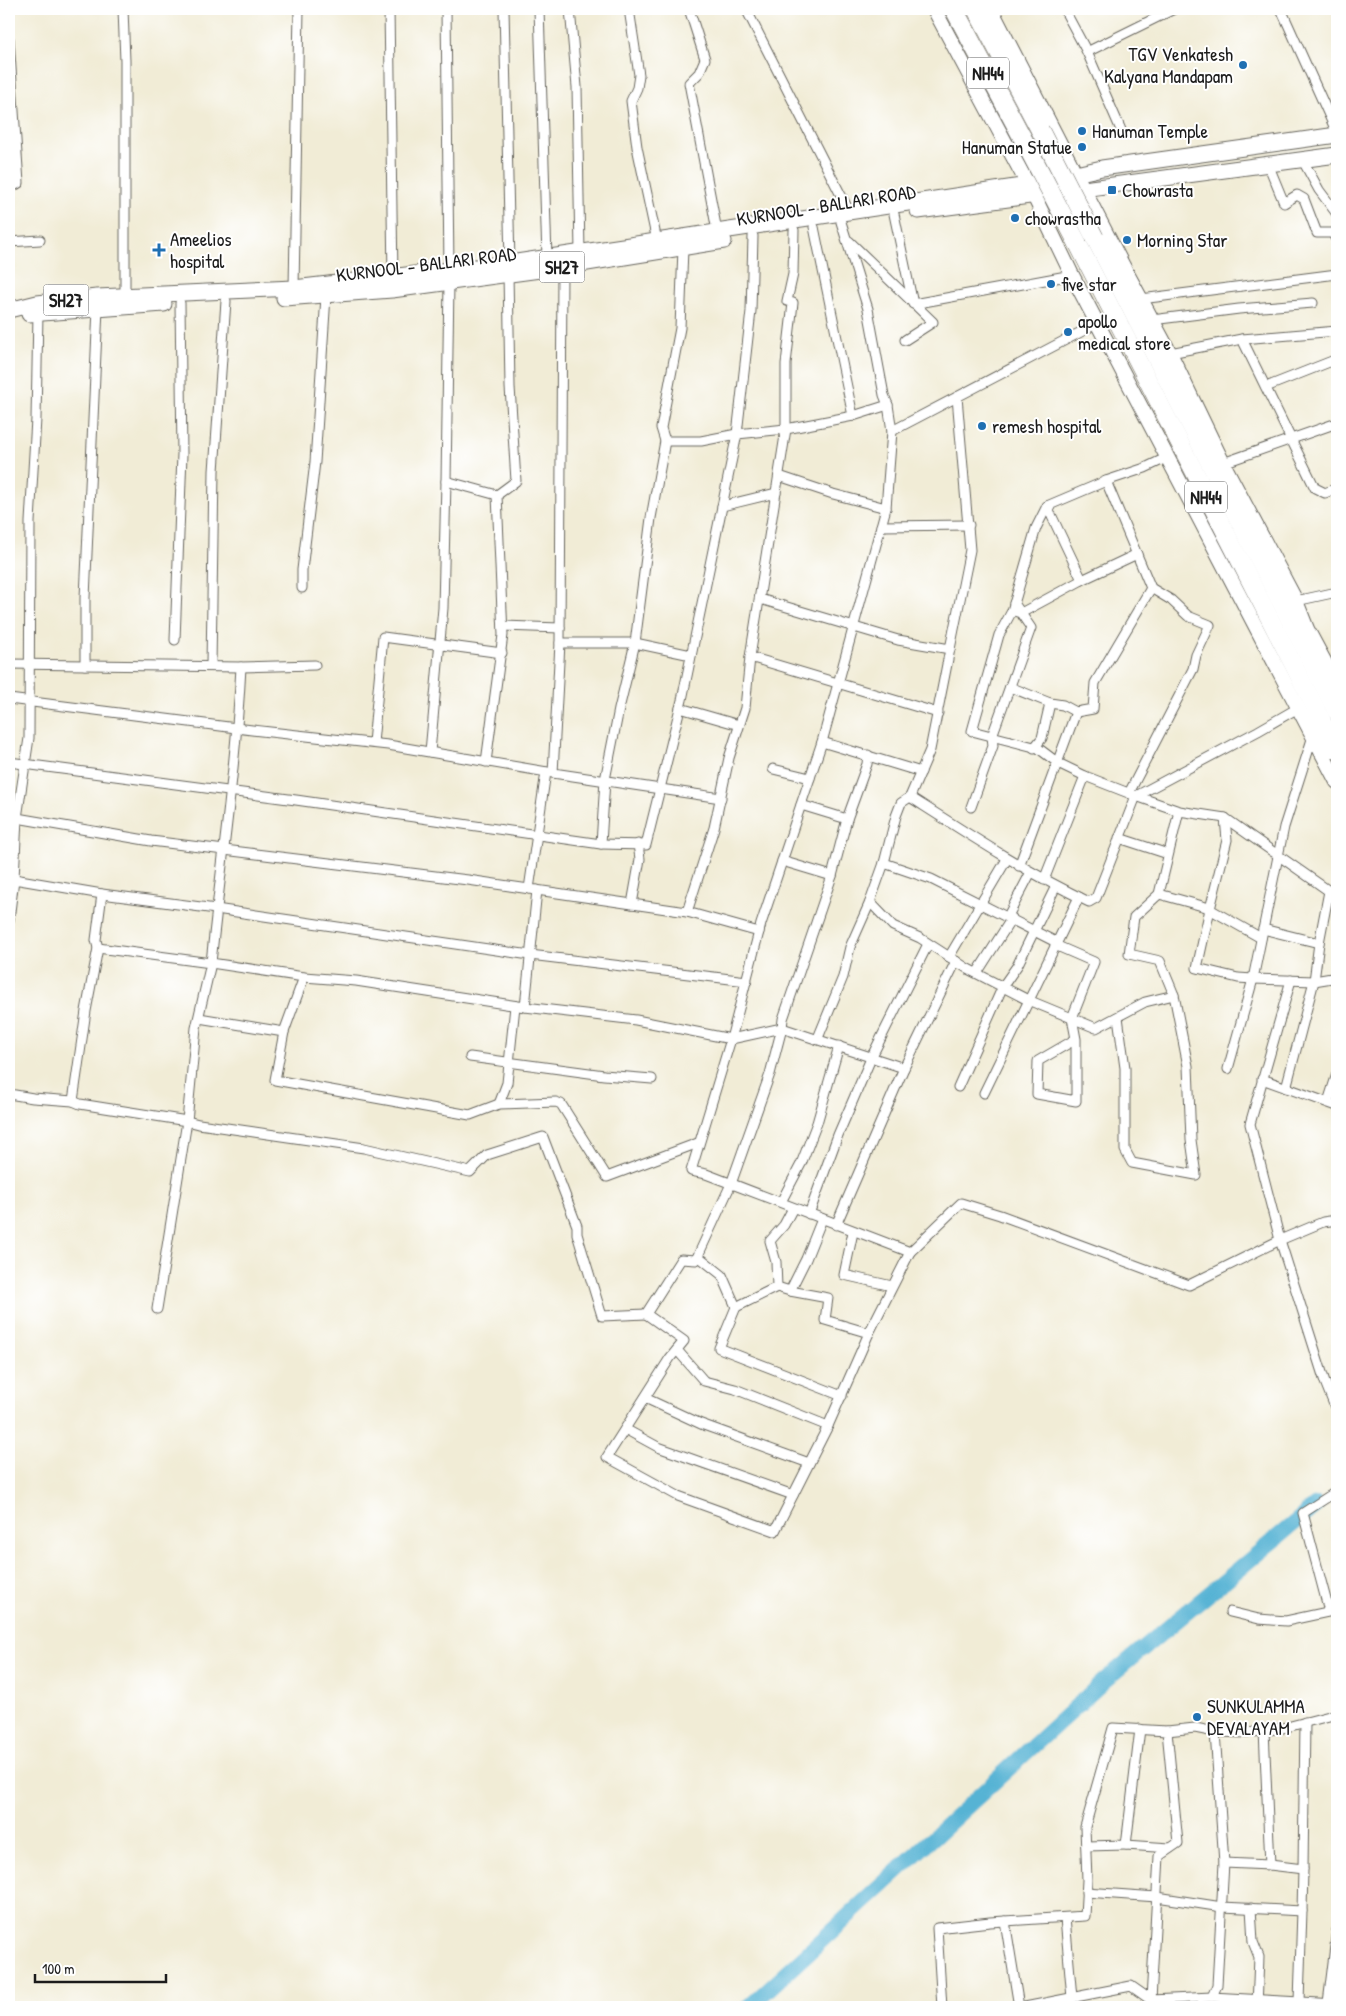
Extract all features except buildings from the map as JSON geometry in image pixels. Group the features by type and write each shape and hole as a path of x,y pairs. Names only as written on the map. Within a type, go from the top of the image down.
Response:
{"highway":[{"name":"NH44","path":"954,9 1077,242 1337,750"},
{"name":"NH44","path":"976,9 1040,130 1337,712"}],"main road":[{"name":"SH27","path":"1031,190 1076,174 1102,168 1337,134"},
{"name":"SH27","path":"1083,188 1337,154"},
{"name":"KURNOOL - BALLARI ROAD","path":"509,268 547,258 717,231 845,216 1031,190 1083,188"},
{"name":"KURNOOL - BALLARI ROAD","path":"9,315 180,303 326,296 392,290 449,276 509,268 562,267 794,230 845,216 894,214 1031,190"},
{"name":"KURNOOL - BALLARI ROAD","path":"9,310 37,303 125,296 294,288 393,277 449,276"}],"street":[{"path":"123,9 125,61 125,296"},
{"path":"294,288 300,9"},
{"path":"389,9 393,277"},
{"path":"430,752 442,608 446,481 449,276 446,9"},
{"path":"497,495 516,481 510,386 504,9"},
{"path":"539,9 547,258"},
{"path":"570,9 577,86 580,253"},
{"path":"629,9 639,75 637,88 631,102 637,146 657,241"},
{"path":"689,9 705,59 699,73 689,83 717,231"},
{"path":"746,9 845,216 848,240 868,309 892,431 886,508 854,628 822,742 759,932 732,1039 691,1170 781,1202 853,1232 910,1252"},
{"path":"934,9 1031,190 1072,275 1337,782"},
{"path":"991,9 1170,353 1223,463 1296,601 1307,629 1337,685"},
{"path":"1064,9 1087,52 1121,130"},
{"path":"1087,52 1174,9"},
{"path":"1282,9 1337,134"},
{"path":"9,39 19,183 9,189"},
{"path":"1302,159 1337,214"},
{"path":"1268,164 1284,203 1297,195 1304,199 1317,233 1332,233 1337,240"},
{"path":"894,214 913,304"},
{"path":"814,226 853,416"},
{"path":"687,912 714,828 729,758 745,708 750,657 786,429 786,364 793,303 788,301 793,274 794,230"},
{"path":"9,762 231,791 601,844 646,845 692,655 737,434 750,311 753,236"},
{"path":"9,242 40,240"},
{"path":"848,240 933,322 905,340"},
{"path":"601,844 605,780 619,709 635,643 651,518 665,441 661,428 680,328 683,248"},
{"path":"499,1104 507,1083 509,1062 530,955 537,834 550,773 560,644 562,267"},
{"path":"1141,299 1337,274"},
{"path":"913,304 1072,275"},
{"path":"302,588 302,570 315,462 326,296"},
{"path":"211,666 214,471 226,301"},
{"path":"175,640 182,454 180,303"},
{"path":"1152,320 1239,309 1313,303"},
{"path":"85,665 85,598 98,308"},
{"path":"9,920 17,818 29,738 30,522 36,419 38,313"},
{"path":"892,431 1098,323"},
{"path":"1170,353 1242,339 1337,331"},
{"path":"1242,339 1315,488 1326,493 1337,488"},
{"path":"1266,388 1337,359"},
{"path":"818,1038 843,977 850,948 884,863 901,803 910,797 930,750 970,550 957,397"},
{"path":"665,441 701,441 737,434 786,429 853,416 888,405"},
{"path":"1223,463 1337,423"},
{"path":"1168,457 1145,468 1106,481 1047,506 1036,528 1016,609 999,635 972,731 1034,748 1085,776 1179,811 1225,818 1255,841 1279,854 1329,891 1314,981 1286,1088"},
{"path":"779,476 833,494 886,508"},
{"path":"446,481 497,495"},
{"path":"910,797 1007,859 1044,880 1089,902 1096,898 1120,838 1133,794 1193,668 1196,655 1210,625 1188,616 1171,600 1151,588 1125,522 1106,481"},
{"path":"722,506 776,493"},
{"path":"486,762 502,653 503,626 497,495"},
{"path":"1047,506 1082,580"},
{"path":"881,526 968,525"},
{"path":"1016,609 1137,554"},
{"path":"1010,687 1076,712 1093,709 1095,683 1151,588"},
{"path":"1296,601 1337,592"},
{"path":"760,599 898,640 950,649"},
{"path":"971,807 993,746 992,736 1031,628 1016,609"},
{"path":"503,626 560,628"},
{"path":"373,744 383,637 502,653"},
{"path":"560,644 635,643 692,655"},
{"path":"750,657 938,713"},
{"path":"9,664 241,667 315,665"},
{"path":"157,1309 186,1121 196,1028 211,963 222,850 238,728 241,667"},
{"path":"9,699 373,744 550,773 721,798"},
{"path":"1034,748 1042,738 1050,702"},
{"path":"680,708 739,725"},
{"path":"1133,794 1258,731 1298,708"},
{"path":"1019,866 1076,712"},
{"path":"1228,1069 1253,979 1284,827 1313,736"},
{"path":"822,742 921,772"},
{"path":"646,1314 681,1259 696,1260 731,1184 770,1074 783,1018 832,876 847,819 864,774 868,755"},
{"path":"773,769 810,778"},
{"path":"1044,880 1085,776"},
{"path":"801,805 847,819"},
{"path":"1118,1017 1125,1068 1125,1150 1132,1163 1196,1175 1191,1140 1188,1066 1174,995 1160,961 1129,954 1134,917 1159,894 1179,811"},
{"path":"17,818 151,842 533,889 687,912 759,932"},
{"path":"1225,818 1227,840 1197,968 1238,978 1253,979 1314,981 1332,978 1337,974"},
{"path":"1120,838 1168,854"},
{"path":"632,904 640,860 638,844"},
{"path":"836,1224 953,959 981,903 1007,859"},
{"path":"782,861 832,876"},
{"path":"884,863 931,879 1010,917 1094,962 1072,1018 1076,1039 1076,1101 1037,1094 1038,1061 1076,1039"},
{"path":"977,973 1010,917 1031,872"},
{"path":"12,879 102,894 216,908 530,955 747,981"},
{"path":"958,1087 1002,986 1017,966 1056,886"},
{"path":"73,1101 86,1011 98,948 96,940 102,894"},
{"path":"1159,894 1210,909 1262,934 1319,943"},
{"path":"984,1093 1079,897"},
{"path":"870,902 893,926 977,973 1028,1000 1096,1028 1145,1002 1174,995"},
{"path":"809,1214 838,1136 872,1056 928,944"},
{"path":"98,948 304,977 356,981 520,1006 636,1020 732,1039 782,1028 818,1038 904,1068"},
{"path":"304,977 284,1032 275,1080 470,1114 499,1104 556,1102 561,1104 607,1177 698,1143"},
{"path":"1291,980 1250,1124 1280,1240 1325,1382 1337,1412"},
{"path":"199,1018 284,1032"},
{"path":"781,1202 801,1164 817,1124 839,1046"},
{"path":"470,1056 604,1075 652,1079"},
{"path":"1328,1102 1337,1074"},
{"path":"1262,1079 1337,1106"},
{"path":"9,1094 73,1101 80,1104 199,1124 364,1148 470,1172 488,1156 543,1136 577,1226 577,1234 602,1316 646,1314 684,1341 644,1398 607,1457 678,1496 775,1531 828,1426 869,1333 910,1252 961,1203 1000,1214 1189,1285 1280,1240 1323,1222 1337,1220"},
{"path":"777,1287 776,1262 770,1241 784,1225 793,1208"},
{"path":"790,1291 806,1260 822,1219"},
{"path":"853,1232 844,1275 892,1286"},
{"path":"698,1256 722,1276 736,1308"},
{"path":"842,1396 718,1348 736,1308 777,1287 828,1298 825,1320 869,1333"},
{"path":"677,1350 704,1381 735,1389 828,1426"},
{"path":"644,1398 701,1424 809,1463"},
{"path":"625,1430 658,1447 793,1495"},
{"path":"1230,1612 1259,1619 1286,1621 1333,1610 1303,1513 1337,1491"},
{"path":"942,2007 937,1928 1085,1916 1085,1827 1113,1728 1167,1731 1195,1728 1215,1732 1247,1733 1337,1714"},
{"path":"1299,2001 1305,1722"},
{"path":"1126,1845 1140,1729"},
{"path":"1264,1730 1270,1865"},
{"path":"1150,2003 1159,1856 1178,1843 1167,1731"},
{"path":"1212,1997 1217,1985 1224,1863 1215,1732"},
{"path":"1086,1846 1126,1845 1171,1848"},
{"path":"1224,1863 1270,1865 1303,1870"},
{"path":"1086,1892 1156,1897 1222,1908 1302,1911"},
{"path":"1251,1908 1253,1942 1259,1957 1257,2004"},
{"path":"1065,1918 1072,1998"},
{"path":"1005,1921 1019,2007"},
{"path":"1322,2005 1337,1930"},
{"path":"1025,2007 1131,1986 1150,2003 1212,1997 1257,2004 1299,2001 1322,2005 1337,2004"}],"waterway":[{"path":"749,2007 1105,1680 1316,1505"}],"place":[{"name":"TGV Venkatesh Kalyana Mandapam","path":"1243,65"},
{"name":"Hanuman Temple","path":"1082,131"},
{"name":"Hanuman Statue","path":"1082,147"},
{"name":"Chowrasta","path":"1112,190"},
{"name":"chowrastha","path":"1015,218"},
{"name":"Morning Star","path":"1127,240"},
{"name":"Ameelios hospital","path":"159,250"},
{"name":"five star","path":"1051,284"},
{"name":"apollo medical store","path":"1068,332"},
{"name":"remesh hospital","path":"982,426"},
{"name":"SUNKULAMMA DEVALAYAM","path":"1197,1717"}]}
